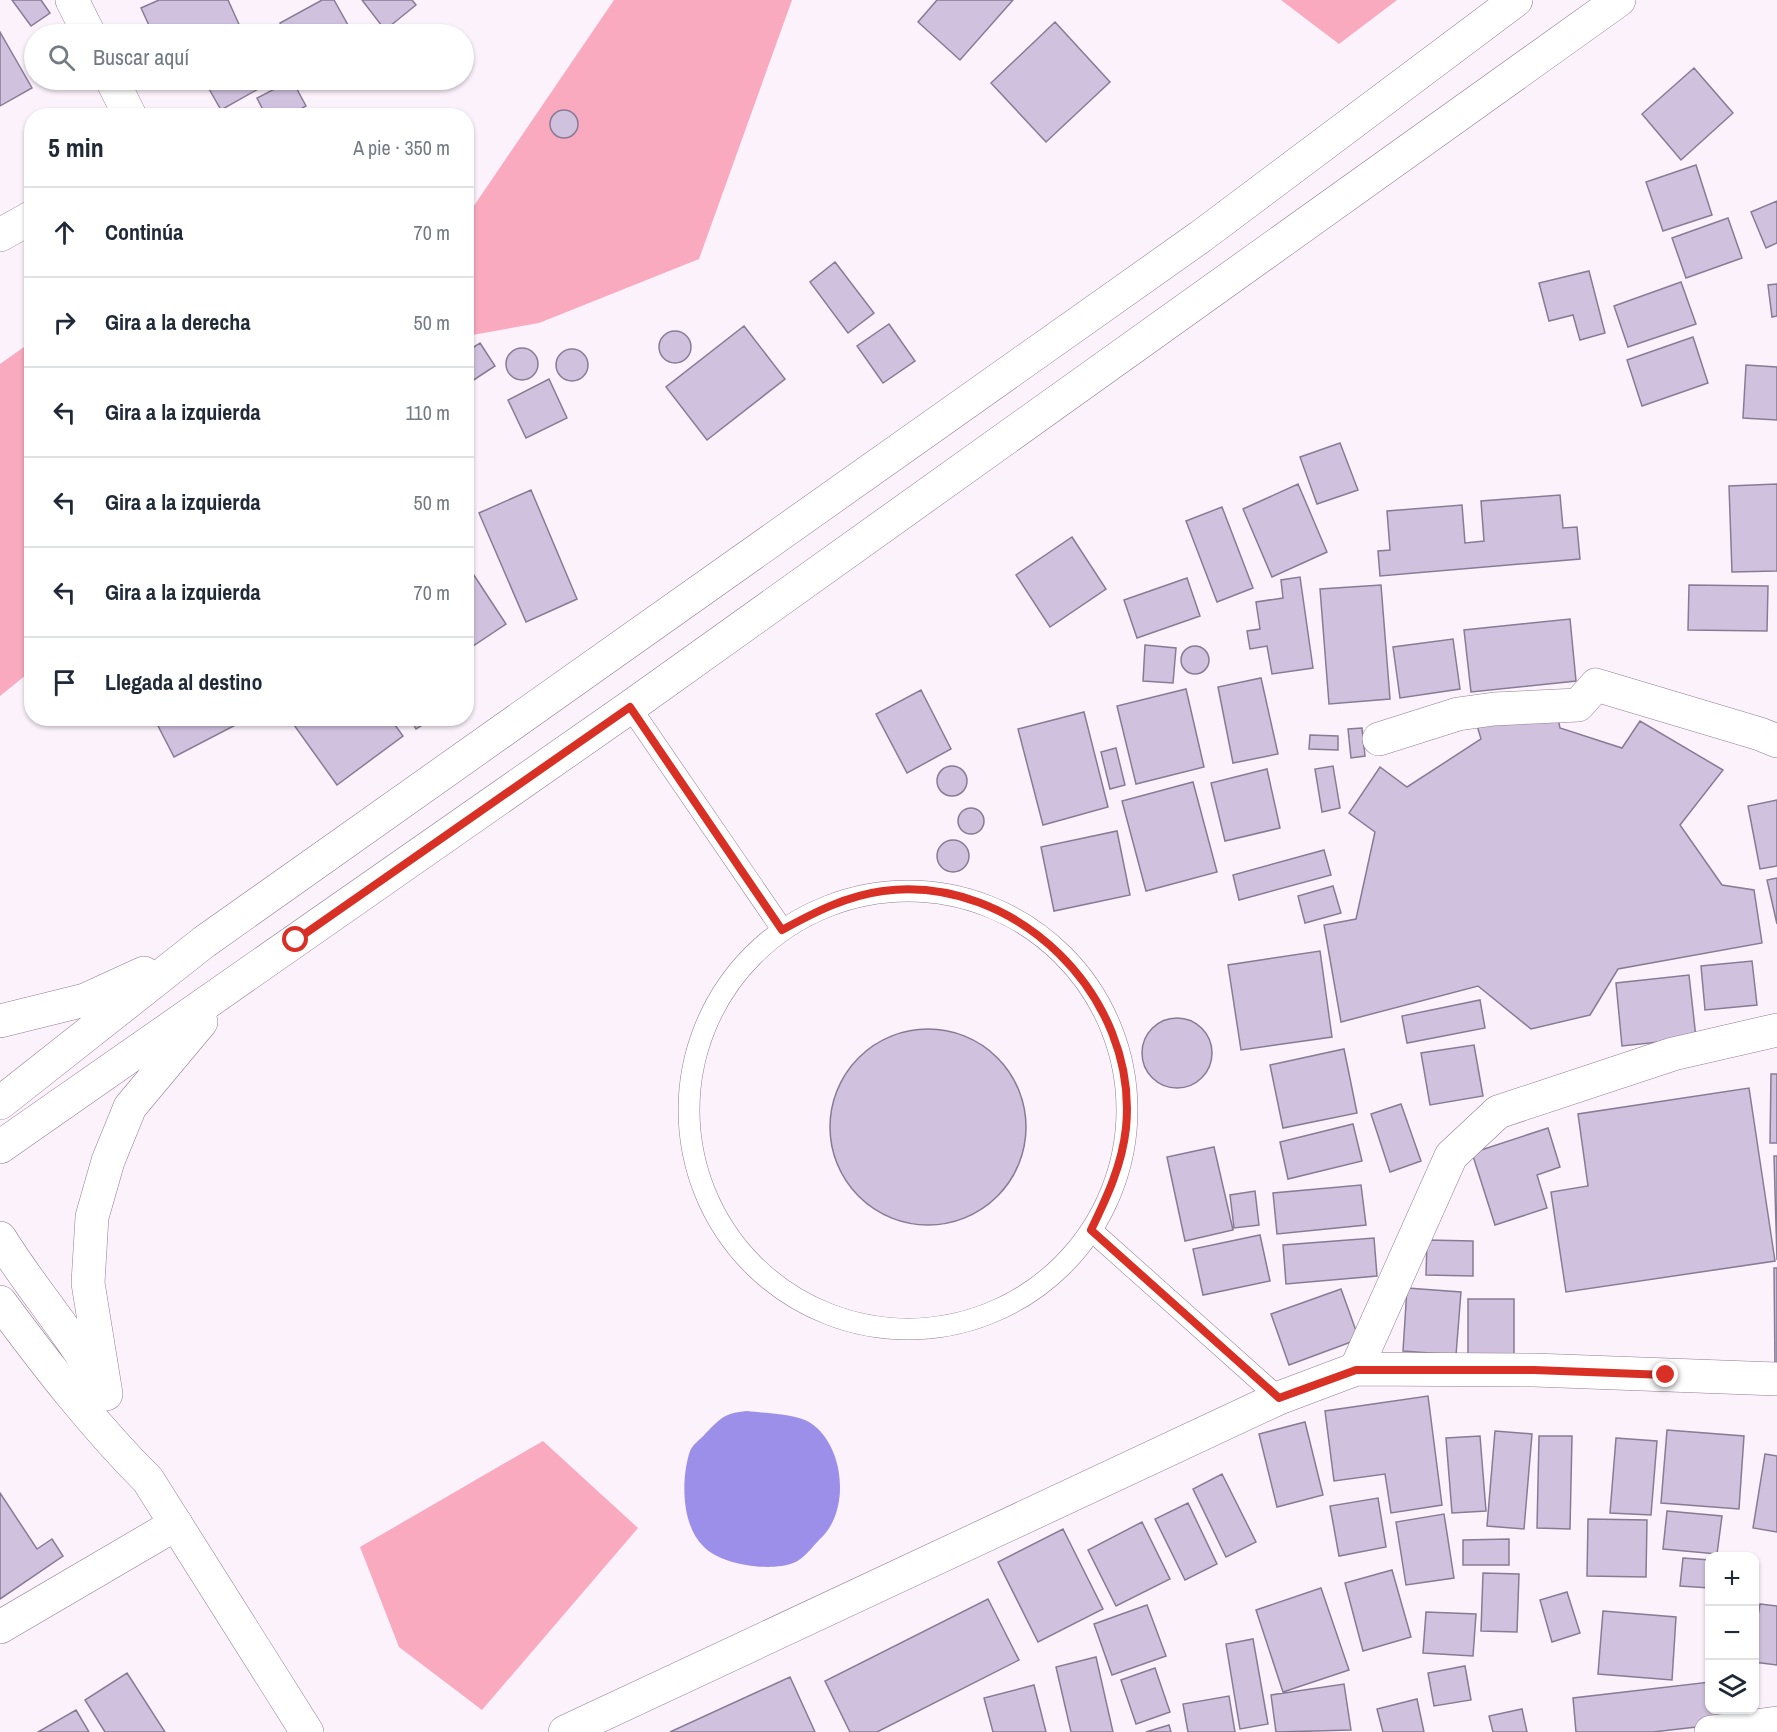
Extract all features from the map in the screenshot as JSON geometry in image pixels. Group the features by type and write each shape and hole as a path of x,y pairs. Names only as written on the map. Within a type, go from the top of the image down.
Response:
{"main road":[{"path":"72,0 84,24"},
{"path":"0,1103 204,942 1190,244 1516,0"},
{"path":"0,1147 630,707 1619,0"},
{"path":"117,90 126,108"},
{"path":"0,235 24,222"},
{"path":"1379,739 1458,714 1494,709 1578,705 1596,685 1777,741"},
{"path":"0,1021 85,1000 122,984 204,942"},
{"path":"106,1394 88,1283 92,1216 108,1161 130,1107 174,1052 237,981"},
{"path":"1356,1370 1452,1156 1498,1112 1673,1054 1777,1030"},
{"path":"0,1238 20,1271 79,1348 134,1443 148,1480 307,1732"},
{"path":"0,1302 52,1372 121,1453 148,1480"},
{"path":"565,1732 1279,1398 1356,1370 1534,1370 1777,1379"},
{"path":"0,1627 176,1524"},
{"path":"1711,1732 1777,1723"}],"lane":[{"path":"630,707 782,930"},
{"path":"884,891 939,891 992,906 1039,933 1079,972 1107,1019 1124,1071 1126,1127 1115,1181 1091,1230 1053,1275 1003,1309 946,1327 888,1330 830,1316 777,1288 735,1247 705,1195 690,1137 691,1078 707,1020 738,970 782,930 841,901 884,891"},
{"path":"1091,1230 1279,1398"}],"shaded area":[{"path":"614,0 792,0 699,259 539,323 474,335 474,206"},
{"path":"1281,0 1397,0 1339,44"},
{"path":"24,347 24,677 0,696 0,364"},
{"path":"747,1411 788,1416 809,1422 821,1432 830,1446 840,1478 840,1495 830,1527 800,1559 783,1566 759,1567 721,1558 703,1546 690,1526 684,1487 691,1448 723,1417"},
{"path":"543,1441 638,1528 482,1710 399,1647 360,1547"}],"building":[{"path":"12,0 41,0 50,13 34,24 30,24"},
{"path":"159,0 228,0 239,24 148,24 141,8"},
{"path":"322,0 334,0 347,24 281,24"},
{"path":"362,0 412,0 416,5 392,24 380,24"},
{"path":"937,0 1013,0 960,60 918,22"},
{"path":"1055,22 1110,82 1046,142 991,83"},
{"path":"0,32 24,74 24,90 28,90 0,106"},
{"path":"1694,68 1733,113 1681,160 1642,114"},
{"path":"210,90 256,90 225,108 220,108"},
{"path":"273,90 297,90 306,106 302,108 262,108 257,98"},
{"path":"564,110 574,114 578,124 574,134 564,138 554,134 550,124 554,114"},
{"path":"1696,165 1712,215 1663,231 1646,182"},
{"path":"1777,201 1777,243 1766,248 1751,212"},
{"path":"1728,218 1742,258 1686,278 1672,238"},
{"path":"835,262 874,313 848,333 810,282"},
{"path":"1589,271 1605,333 1580,340 1573,315 1549,321 1539,283"},
{"path":"1681,282 1696,324 1628,347 1614,306"},
{"path":"1777,284 1777,316 1772,317 1768,285"},
{"path":"889,324 915,361 883,383 857,346"},
{"path":"744,326 785,379 707,440 666,387"},
{"path":"675,331 687,335 691,347 687,359 675,363 663,359 659,347 663,335"},
{"path":"1693,337 1708,383 1642,406 1627,360"},
{"path":"480,343 495,366 474,380 474,347"},
{"path":"522,348 533,353 538,364 533,375 522,380 511,375 506,364 511,353"},
{"path":"572,349 583,354 588,365 583,376 572,381 561,376 556,365 561,354"},
{"path":"1746,365 1777,367 1777,420 1743,418"},
{"path":"549,379 567,418 526,438 508,400"},
{"path":"1340,443 1358,490 1317,504 1300,457"},
{"path":"1298,484 1327,552 1272,577 1243,509"},
{"path":"1777,484 1777,571 1732,572 1729,486"},
{"path":"531,490 577,599 526,622 479,513"},
{"path":"1560,495 1563,528 1577,527 1580,559 1380,576 1378,551 1390,550 1387,511 1462,505 1465,543 1484,541 1481,501"},
{"path":"1222,507 1253,588 1217,602 1186,521"},
{"path":"1072,537 1106,589 1050,627 1016,575"},
{"path":"474,575 506,624 474,645"},
{"path":"1300,577 1313,668 1272,674 1267,646 1250,649 1247,631 1260,629 1256,602 1283,598 1281,580"},
{"path":"1187,578 1200,616 1137,638 1124,600"},
{"path":"1381,585 1390,699 1329,704 1320,589"},
{"path":"1689,585 1768,586 1767,631 1688,630"},
{"path":"1570,619 1576,681 1471,692 1464,630"},
{"path":"1453,639 1460,689 1400,698 1393,647"},
{"path":"1145,645 1176,648 1173,683 1143,681"},
{"path":"1195,646 1205,650 1209,660 1205,670 1195,674 1185,670 1181,660 1185,650"},
{"path":"1261,678 1278,754 1233,763 1218,687"},
{"path":"1186,689 1204,767 1136,784 1117,706"},
{"path":"921,690 951,749 907,773 876,714"},
{"path":"1084,712 1108,807 1043,825 1018,729"},
{"path":"1557,714 1560,728 1622,748 1640,721 1723,770 1680,825 1722,885 1754,890 1762,943 1618,969 1590,1015 1531,1029 1478,986 1341,1022 1324,925 1356,919 1375,832 1349,813 1380,767 1407,787 1481,739 1476,722"},
{"path":"158,726 234,726 174,757"},
{"path":"295,726 396,726 403,736 337,785"},
{"path":"1362,728 1365,756 1351,758 1348,729"},
{"path":"1310,735 1338,736 1338,750 1309,749"},
{"path":"1116,748 1125,785 1110,789 1101,752"},
{"path":"952,766 963,770 967,781 963,792 952,796 941,792 937,781 941,770"},
{"path":"1333,766 1340,808 1322,812 1315,769"},
{"path":"1267,769 1280,828 1225,841 1211,783"},
{"path":"1193,782 1217,872 1146,891 1122,801"},
{"path":"1777,800 1777,866 1760,869 1748,806"},
{"path":"971,808 980,812 984,821 980,830 971,834 962,830 958,821 962,812"},
{"path":"1117,831 1130,895 1054,911 1041,847"},
{"path":"953,840 965,844 969,856 965,868 953,872 941,868 937,856 941,844"},
{"path":"1324,850 1331,875 1239,900 1233,875"},
{"path":"1777,878 1777,924 1767,880"},
{"path":"1333,886 1341,913 1305,923 1298,896"},
{"path":"1320,951 1332,1037 1241,1050 1228,965"},
{"path":"1752,961 1757,1005 1705,1010 1701,966"},
{"path":"1689,975 1696,1038 1622,1046 1616,983"},
{"path":"1480,1000 1485,1028 1407,1043 1402,1016"},
{"path":"1177,1018 1190,1021 1202,1028 1209,1040 1212,1053 1209,1066 1202,1078 1190,1085 1177,1088 1164,1085 1152,1078 1145,1066 1142,1053 1145,1040 1152,1028 1164,1021"},
{"path":"918,1029 938,1029 966,1036 990,1051 1004,1065 1019,1089 1026,1117 1026,1137 1019,1165 1004,1189 990,1203 966,1218 938,1225 918,1225 890,1218 866,1203 852,1189 837,1165 830,1137 830,1117 837,1089 852,1065 866,1051 890,1036"},
{"path":"1474,1045 1483,1096 1430,1105 1421,1053"},
{"path":"1344,1049 1357,1113 1283,1128 1270,1065"},
{"path":"1771,1074 1777,1074 1777,1143 1770,1143"},
{"path":"1749,1088 1775,1261 1566,1292 1551,1192 1588,1186 1578,1114"},
{"path":"1401,1104 1421,1161 1390,1172 1371,1114"},
{"path":"1353,1124 1362,1161 1288,1179 1280,1142"},
{"path":"1548,1128 1560,1167 1537,1175 1547,1208 1495,1225 1472,1153"},
{"path":"1214,1147 1233,1230 1185,1241 1167,1157"},
{"path":"1774,1156 1777,1156 1777,1260"},
{"path":"1361,1185 1366,1225 1277,1234 1273,1193"},
{"path":"1255,1191 1259,1225 1234,1228 1230,1195"},
{"path":"1260,1235 1270,1281 1203,1295 1193,1249"},
{"path":"1374,1238 1377,1276 1286,1284 1283,1245"},
{"path":"1427,1240 1473,1241 1473,1276 1426,1275"},
{"path":"1774,1268 1777,1268 1777,1367 1775,1367"},
{"path":"1407,1288 1461,1292 1456,1355 1403,1351"},
{"path":"1341,1289 1359,1339 1289,1365 1271,1314"},
{"path":"1468,1299 1514,1299 1514,1359 1468,1359"},
{"path":"1428,1396 1442,1505 1391,1513 1385,1474 1334,1481 1325,1411"},
{"path":"1305,1422 1323,1495 1277,1507 1259,1434"},
{"path":"1667,1430 1744,1436 1739,1509 1661,1503"},
{"path":"1495,1431 1532,1434 1524,1529 1487,1526"},
{"path":"1480,1436 1486,1511 1452,1513 1446,1438"},
{"path":"1539,1436 1572,1436 1570,1529 1537,1528"},
{"path":"1616,1438 1657,1441 1651,1515 1610,1513"},
{"path":"1765,1454 1777,1456 1777,1532 1753,1528"},
{"path":"1222,1474 1256,1542 1226,1557 1193,1489"},
{"path":"0,1493 37,1549 52,1539 63,1556 0,1599"},
{"path":"1378,1498 1386,1547 1339,1556 1330,1506"},
{"path":"1188,1503 1217,1564 1185,1580 1155,1519"},
{"path":"1667,1511 1722,1516 1717,1552 1663,1549"},
{"path":"1444,1514 1454,1578 1406,1585 1396,1522"},
{"path":"1588,1519 1647,1520 1646,1577 1587,1576"},
{"path":"1142,1522 1170,1579 1116,1606 1088,1550"},
{"path":"1063,1529 1103,1609 1038,1642 998,1562"},
{"path":"1509,1539 1509,1565 1463,1565 1463,1540"},
{"path":"1683,1558 1705,1560 1705,1588 1680,1586"},
{"path":"1392,1570 1411,1637 1363,1651 1345,1583"},
{"path":"1483,1573 1519,1574 1517,1632 1481,1631"},
{"path":"1321,1588 1349,1670 1283,1692 1256,1610"},
{"path":"1567,1592 1580,1633 1552,1642 1540,1600"},
{"path":"988,1599 1019,1660 877,1732 850,1732 825,1681"},
{"path":"1760,1604 1777,1606 1777,1665 1759,1663"},
{"path":"1147,1605 1166,1656 1112,1675 1094,1624"},
{"path":"1603,1611 1676,1617 1672,1680 1598,1674"},
{"path":"1426,1612 1476,1614 1473,1656 1423,1653"},
{"path":"1253,1639 1268,1724 1240,1729 1226,1644"},
{"path":"1096,1657 1113,1732 1071,1732 1056,1667"},
{"path":"1465,1666 1471,1700 1434,1706 1428,1673"},
{"path":"1155,1668 1170,1712 1136,1724 1121,1680"},
{"path":"127,1673 165,1732 105,1732 85,1700"},
{"path":"790,1677 815,1732 670,1732"},
{"path":"1705,1683 1705,1714 1730,1714 1731,1723 1653,1732 1576,1732 1573,1698"},
{"path":"1344,1684 1351,1730 1276,1732 1271,1695"},
{"path":"1034,1685 1046,1732 993,1732 984,1698"},
{"path":"1229,1696 1235,1732 1188,1732 1183,1704"},
{"path":"1417,1699 1424,1732 1383,1732 1377,1709"},
{"path":"1522,1709 1527,1732 1493,1732 1489,1716"},
{"path":"76,1710 89,1732 38,1732"},
{"path":"1169,1725 1171,1732 1146,1732"}],"route":[{"path":"296,940 630,707 782,930 831,904 866,895 884,891 939,891 992,906 1039,933 1079,972 1107,1019 1124,1071 1126,1127 1115,1181 1091,1230 1279,1398 1356,1370 1534,1370 1666,1375"}]}
